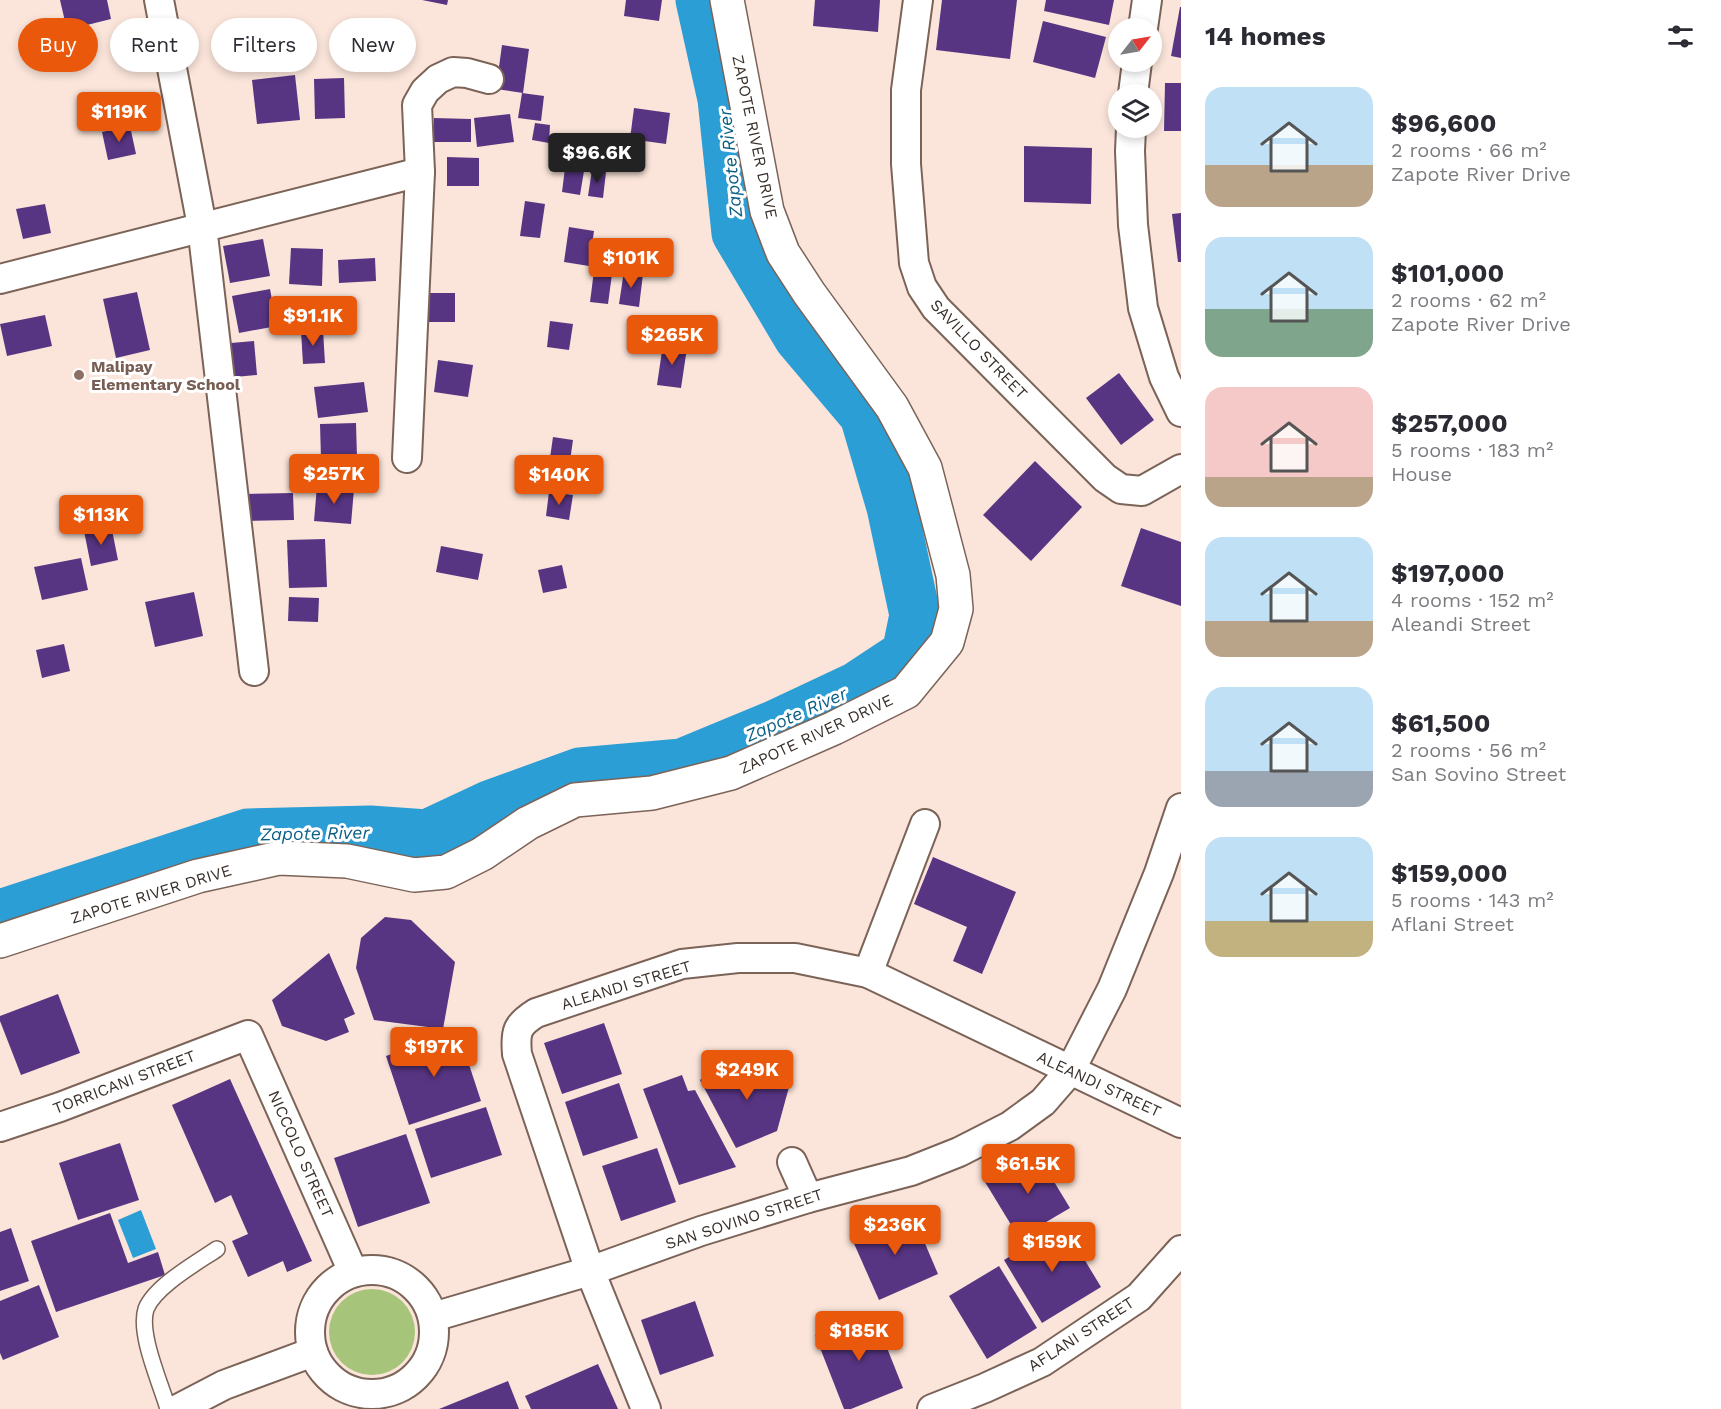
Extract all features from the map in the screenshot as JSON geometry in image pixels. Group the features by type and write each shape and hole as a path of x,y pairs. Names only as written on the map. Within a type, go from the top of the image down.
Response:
{"street":[{"path":"159,0 202,226 254,671"},
{"name":"ZAPOTE RIVER DRIVE","path":"0,941 198,876 279,858 348,861 414,875 446,872 482,854 528,823 575,800 652,793 731,773 834,728 906,692 947,642 956,609 953,575 925,468 891,407 808,293 783,253 767,211 727,0"},
{"name":"SAVILLO STREET","path":"918,0 906,90 906,153 914,263 922,287 936,308 1105,478 1121,489 1142,491 1181,470"},
{"path":"1144,18 1147,0"},
{"path":"407,458 420,172 417,105 426,91 438,80 453,72 489,79"},
{"path":"1131,138 1133,225 1143,308 1164,377 1181,412"},
{"path":"0,279 420,172"},
{"name":"SAN SOVINO STREET","path":"433,1317 590,1271 701,1231 808,1198 911,1171 959,1152 1010,1126 1043,1102 1070,1071 1170,877 1181,807"},
{"path":"868,973 925,824"},
{"name":"ALEANDI STREET","path":"646,1409 590,1271 517,1054 515,1035 524,1021 536,1013 682,964 738,958 795,958 868,973 1181,1123"},
{"name":"TORRICANI STREET","path":"0,1127 60,1107 248,1035"},
{"name":"NICCOLO STREET","path":"248,1035 353,1272"},
{"path":"792,1162 808,1198"},
{"name":"AFLANI STREET","path":"932,1409 1042,1362 1139,1297 1181,1250"},
{"path":"370,1270 387,1272 403,1278 416,1288 433,1317 433,1347 427,1361 408,1383 399,1400 378,1394 362,1393 332,1380 321,1367 310,1336 311,1320 316,1304 326,1290 353,1272 370,1270"},
{"path":"178,1409 224,1385 314,1352"}],"lane":[{"path":"168,1409 146,1339 146,1309 154,1296 165,1286 217,1249"}],"green space":[{"path":"364,1289 380,1289 403,1301 412,1315 415,1332 412,1349 403,1363 380,1375 364,1375 348,1368 336,1356 329,1340 329,1324 336,1308 348,1296"}],"water":[{"path":"141,1210 156,1249 133,1258 118,1220"}],"building":[{"path":"60,0 107,0 111,18 98,22 98,18 64,18"},
{"path":"422,0 448,0 447,5"},
{"path":"626,0 662,0 659,21 624,16"},
{"path":"815,0 880,0 878,32 813,26"},
{"path":"942,0 1017,0 1010,59 936,50"},
{"path":"1046,0 1114,0 1108,25 1044,11"},
{"path":"1181,7 1181,58 1171,56"},
{"path":"1043,21 1106,37 1095,78 1033,62"},
{"path":"502,45 529,49 523,93 496,89"},
{"path":"295,75 300,120 257,124 252,80"},
{"path":"344,78 345,118 315,119 314,79"},
{"path":"1165,83 1181,83 1181,131 1164,131"},
{"path":"522,93 544,96 541,121 518,118"},
{"path":"634,108 670,113 666,144 630,139"},
{"path":"510,114 514,142 477,147 474,118"},
{"path":"434,118 471,119 471,142 434,142"},
{"path":"535,123 550,125 549,143 532,140"},
{"path":"130,126 136,154 108,160 102,132"},
{"path":"581,134 607,138 603,165 578,161"},
{"path":"1024,146 1092,148 1091,204 1024,202"},
{"path":"447,157 479,158 479,186 447,186"},
{"path":"565,168 584,171 580,195 562,192"},
{"path":"592,170 606,172 603,198 588,196"},
{"path":"525,201 545,204 540,238 520,236"},
{"path":"45,204 51,233 23,239 16,209"},
{"path":"1181,213 1181,262 1178,262 1172,214"},
{"path":"569,227 594,231 589,266 564,262"},
{"path":"263,239 270,276 230,283 223,246"},
{"path":"291,248 323,249 322,286 289,284"},
{"path":"375,258 376,281 339,283 338,260"},
{"path":"594,271 612,274 608,304 590,302"},
{"path":"624,271 643,274 639,307 619,304"},
{"path":"270,289 277,326 239,333 232,296"},
{"path":"137,292 150,350 116,358 103,299"},
{"path":"418,293 455,293 455,322 418,322"},
{"path":"45,315 52,346 7,356 0,324"},
{"path":"550,321 573,324 569,350 547,347"},
{"path":"323,330 325,363 303,364 301,331"},
{"path":"254,341 257,375 235,377 231,343"},
{"path":"663,344 687,348 681,388 657,385"},
{"path":"438,360 473,365 468,397 434,392"},
{"path":"1119,373 1154,420 1121,445 1086,398"},
{"path":"364,382 368,412 318,418 314,387"},
{"path":"356,423 357,458 321,459 320,424"},
{"path":"553,437 573,440 568,475 548,472"},
{"path":"1035,461 1082,507 1031,561 983,515"},
{"path":"317,486 354,489 351,524 314,521"},
{"path":"549,492 573,495 569,520 546,516"},
{"path":"293,493 294,520 244,521 243,494"},
{"path":"111,525 118,560 91,566 84,531"},
{"path":"1141,528 1181,542 1181,606 1121,586"},
{"path":"325,539 327,587 289,588 287,540"},
{"path":"441,546 483,554 478,580 436,572"},
{"path":"81,558 88,590 42,600 34,567"},
{"path":"562,565 567,588 543,593 538,570"},
{"path":"194,592 203,636 155,647 145,602"},
{"path":"289,597 319,598 318,622 288,621"},
{"path":"64,644 70,671 42,678 36,650"},
{"path":"933,857 1016,892 982,974 953,961 967,927 914,904"},
{"path":"385,917 411,920 455,962 443,1029 374,1020 356,968 361,938"},
{"path":"329,953 355,1014 344,1019 349,1032 326,1041 282,1026 272,1000"},
{"path":"58,994 80,1053 21,1075 0,1016"},
{"path":"604,1023 622,1074 562,1094 544,1043"},
{"path":"458,1031 481,1101 409,1125 386,1056"},
{"path":"718,1065 792,1076 777,1131 736,1148 700,1080"},
{"path":"682,1075 688,1091 695,1090 736,1167 679,1185 643,1089"},
{"path":"230,1079 312,1261 287,1272 283,1261 248,1277 232,1241 248,1234 231,1195 215,1203 172,1105"},
{"path":"619,1083 638,1138 583,1156 565,1102"},
{"path":"486,1107 502,1155 431,1178 415,1129"},
{"path":"406,1134 430,1203 358,1227 334,1158"},
{"path":"120,1143 139,1200 78,1220 59,1163"},
{"path":"657,1148 676,1202 621,1221 602,1166"},
{"path":"1036,1152 1070,1208 1019,1238 985,1182"},
{"path":"110,1213 128,1263 158,1252 165,1275 56,1312 31,1241"},
{"path":"912,1213 938,1274 879,1300 852,1239"},
{"path":"1063,1224 1101,1287 1042,1323 1004,1260"},
{"path":"11,1228 29,1281 0,1291 0,1232"},
{"path":"999,1266 1037,1328 987,1359 949,1296"},
{"path":"39,1285 59,1337 3,1360 0,1353 0,1301"},
{"path":"695,1301 714,1356 660,1375 641,1320"},
{"path":"873,1313 903,1388 851,1409 844,1409 815,1335"},
{"path":"598,1364 618,1409 531,1409 525,1396"},
{"path":"508,1381 519,1409 439,1409"}],"waterway":[{"name":"Zapote River","path":"0,915 248,834 370,831 427,835 489,806 580,773 682,764 774,726 857,687 907,654 915,615 892,507 865,415 799,337 737,233 723,99 701,0"}],"place":[{"name":"Malipay Elementary School","path":"79,375"}]}
